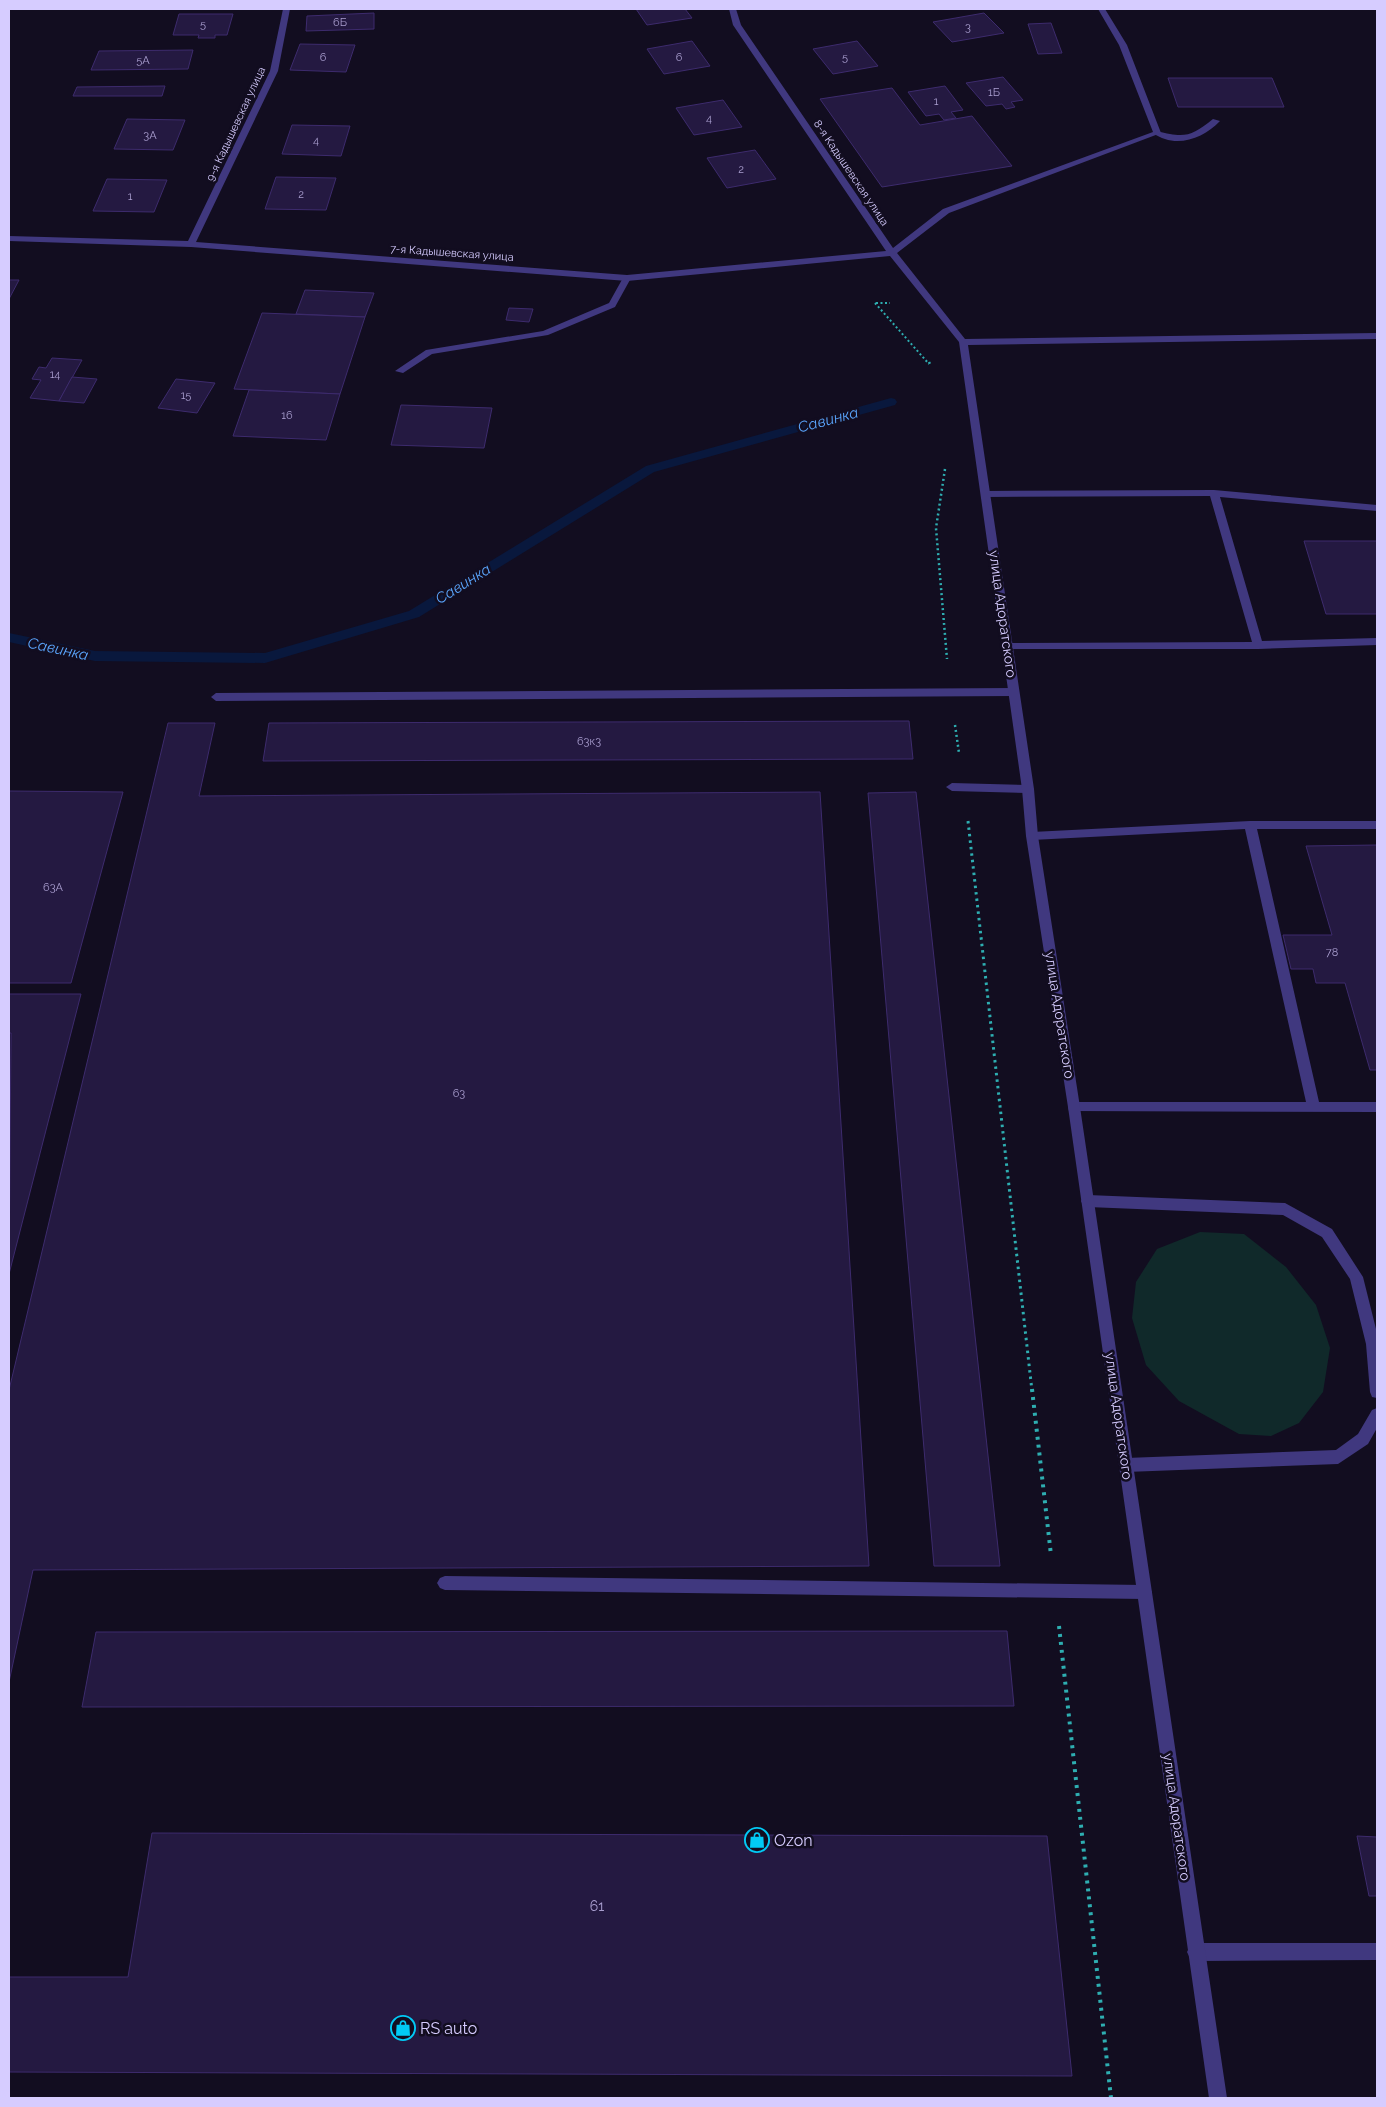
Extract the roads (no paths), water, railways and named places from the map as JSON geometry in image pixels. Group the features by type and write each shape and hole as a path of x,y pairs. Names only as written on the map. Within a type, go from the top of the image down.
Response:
{"street":[{"name":"9-я Кадышевская улица","path":"191,244 274,71 286,9"},
{"name":"8-я Кадышевская улица","path":"732,9 737,24 892,253 963,342"},
{"path":"1102,9 1123,45 1157,133"},
{"path":"892,253 946,211 1157,133 1178,141 1199,136 1216,121"},
{"name":"7-я Кадышевская улица","path":"9,239 191,244 627,278 892,253"},
{"path":"400,371 429,352 545,333 612,305 627,278"},
{"path":"963,342 1377,336"},
{"name":"улица Адоратского","path":"963,342 1028,789 1032,836 1088,1201 1218,2098"},
{"path":"1214,493 1258,645"},
{"path":"986,494 1214,493 1377,508"},
{"path":"1008,646 1258,645 1377,642"},
{"path":"216,697 950,694 1014,692"},
{"path":"952,787 1028,789"},
{"path":"1250,825 1314,1107"},
{"path":"1032,836 1250,825 1377,825"},
{"path":"1074,1107 1377,1107"},
{"path":"1088,1201 1285,1209 1327,1234 1356,1277 1373,1344 1377,1392"},
{"path":"1126,1465 1338,1457 1363,1439 1377,1415"},
{"path":"446,1583 1144,1592"},
{"path":"1196,1952 1377,1952"}],"waterway":[{"name":"Савинка","path":"9,638 95,656 265,658 414,614 650,469 891,402"}],"place":[{"name":"Ozon","path":"757,1840"},
{"name":"RS auto","path":"403,2028"}]}
